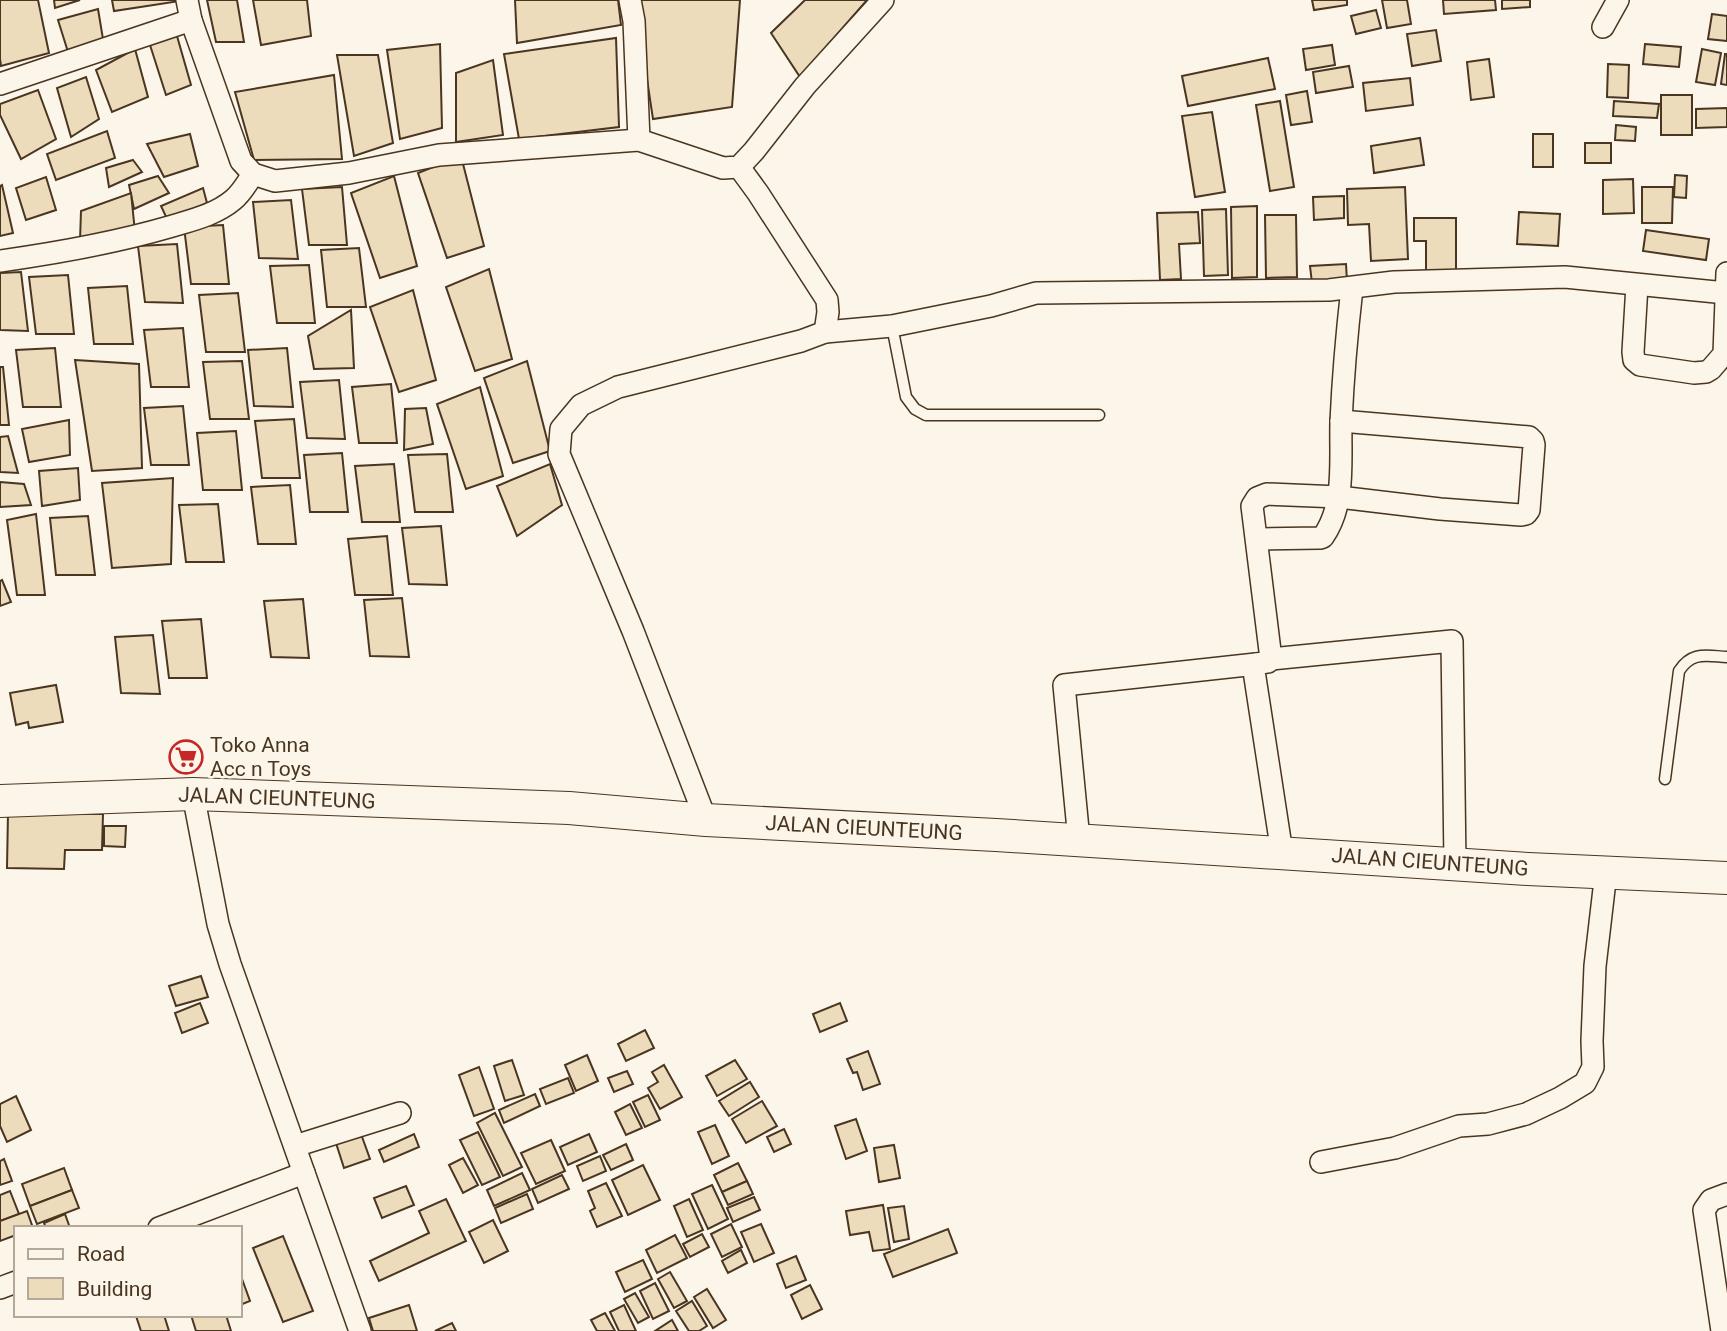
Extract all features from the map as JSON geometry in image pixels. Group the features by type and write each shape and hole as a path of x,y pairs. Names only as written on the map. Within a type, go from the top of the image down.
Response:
{"street":[{"path":"630,0 634,21 639,140"},
{"path":"0,84 128,40 189,10 241,161 253,174 275,181 349,173 439,155 639,140 714,166 739,167 805,86 883,0"},
{"path":"1603,27 1618,0"},
{"path":"739,167 827,300 825,332"},
{"path":"0,261 65,252 135,237 208,216 239,195 253,174"},
{"path":"1637,285 1634,360 1637,363 1701,373 1711,369 1726,354 1727,273"},
{"path":"706,820 633,631 559,454 561,429 581,405 618,387 801,341 825,332 892,326 991,306 1037,293 1329,290 1394,282 1565,277 1726,293"},
{"path":"1258,540 1323,537 1328,530 1339,497 1341,421 1352,288"},
{"path":"1264,662 1258,540 1252,506 1256,498 1267,494 1339,497 1440,509 1526,514 1529,510 1534,445 1530,437 1341,421"},
{"path":"1079,840 1064,685 1452,641 1455,864"},
{"path":"1264,662 1254,671 1282,853"},
{"path":"193,794 218,924 241,997 360,1331"},
{"name":"JALAN CIEUNTEUNG","path":"0,801 193,794 569,808 706,820 1727,878"},
{"path":"1321,1161 1395,1148 1459,1126 1488,1124 1525,1114 1585,1083 1593,1068 1595,965 1606,872"},
{"path":"295,1146 400,1113"},
{"path":"164,1226 304,1173"},
{"path":"1722,1331 1704,1210 1711,1200 1727,1194"}],"lane":[{"path":"892,326 906,397 915,409 926,415 1099,415"},
{"path":"1665,779 1679,671 1684,663 1695,656 1727,657"}],"building":[{"path":"0,0 38,0 49,53 1,66"},
{"path":"54,0 80,0 55,8"},
{"path":"112,0 180,0 180,1 114,11"},
{"path":"207,0 237,0 244,42 216,42"},
{"path":"253,0 307,0 311,36 261,45"},
{"path":"515,0 618,0 621,25 517,43"},
{"path":"635,0 740,0 732,107 653,119"},
{"path":"805,0 867,0 800,77 771,33"},
{"path":"1312,0 1347,0 1347,5 1314,10"},
{"path":"1382,0 1407,0 1411,24 1387,28"},
{"path":"1443,0 1495,0 1496,10 1444,14"},
{"path":"1502,0 1530,0 1530,7 1502,9"},
{"path":"98,9 103,39 68,52 58,20"},
{"path":"1376,10 1381,28 1356,34 1351,16"},
{"path":"1712,14 1727,16 1727,41 1708,39"},
{"path":"1436,30 1441,61 1412,66 1407,34"},
{"path":"177,36 191,85 166,95 150,45"},
{"path":"616,38 619,127 519,139 504,54"},
{"path":"440,44 442,128 400,139 387,50"},
{"path":"1645,44 1681,47 1679,67 1643,64"},
{"path":"1332,45 1335,65 1306,70 1303,49"},
{"path":"135,49 148,97 112,112 96,70"},
{"path":"1702,49 1721,53 1715,85 1696,82"},
{"path":"1727,54 1727,85 1721,84"},
{"path":"337,55 378,55 393,143 354,156"},
{"path":"1268,58 1275,89 1188,106 1182,76"},
{"path":"1489,59 1494,97 1471,100 1467,62"},
{"path":"493,60 503,135 456,142 456,73"},
{"path":"1608,64 1629,65 1628,98 1607,97"},
{"path":"1349,66 1353,87 1316,93 1313,72"},
{"path":"334,75 342,159 254,160 235,92"},
{"path":"86,77 99,119 71,137 57,88"},
{"path":"1410,78 1413,105 1366,111 1363,83"},
{"path":"38,90 56,139 21,159 0,115 0,104"},
{"path":"1307,91 1312,122 1291,125 1286,95"},
{"path":"1661,95 1692,95 1692,135 1661,135"},
{"path":"1280,101 1294,187 1270,191 1256,105"},
{"path":"1614,101 1659,104 1657,118 1613,116"},
{"path":"1727,108 1727,127 1696,128 1696,109"},
{"path":"1212,112 1225,192 1195,197 1182,116"},
{"path":"1616,125 1636,127 1635,141 1615,140"},
{"path":"107,131 115,158 56,180 47,154"},
{"path":"190,134 198,166 164,177 147,144"},
{"path":"1533,134 1553,134 1553,167 1533,167"},
{"path":"1420,138 1424,165 1374,173 1371,146"},
{"path":"1585,143 1611,143 1611,163 1585,163"},
{"path":"461,156 484,246 447,258 418,173"},
{"path":"133,160 142,172 109,187 106,168"},
{"path":"1675,175 1687,176 1686,198 1674,197"},
{"path":"158,176 169,193 134,209 129,185"},
{"path":"394,176 417,266 380,278 351,193"},
{"path":"46,177 56,210 26,220 16,188"},
{"path":"1633,179 1634,213 1603,214 1603,180"},
{"path":"2,185 13,233 0,236 0,186"},
{"path":"342,187 347,245 309,245 302,189"},
{"path":"1405,187 1408,259 1371,261 1369,224 1348,225 1347,189"},
{"path":"1642,187 1673,187 1672,223 1642,223"},
{"path":"203,188 207,203 168,221 161,206"},
{"path":"131,193 135,232 80,241 81,211"},
{"path":"1344,196 1344,218 1314,220 1313,197"},
{"path":"291,200 298,259 259,258 253,202"},
{"path":"1257,206 1257,277 1232,278 1231,207"},
{"path":"1226,209 1228,275 1204,276 1202,210"},
{"path":"1198,212 1200,243 1179,244 1181,279 1160,280 1157,213"},
{"path":"1519,212 1560,214 1558,246 1517,244"},
{"path":"1265,215 1296,215 1297,277 1266,278"},
{"path":"1414,218 1456,218 1456,272 1426,272 1426,241 1414,241"},
{"path":"223,225 229,284 191,284 184,227"},
{"path":"1646,230 1709,239 1706,260 1643,251"},
{"path":"177,244 183,303 145,302 138,246"},
{"path":"359,248 366,307 327,307 321,250"},
{"path":"1346,264 1347,281 1312,283 1310,266"},
{"path":"309,265 315,323 277,323 270,266"},
{"path":"489,269 512,359 475,371 446,287"},
{"path":"21,272 28,331 0,330 0,273"},
{"path":"68,275 74,334 36,334 29,277"},
{"path":"127,286 133,344 94,344 88,288"},
{"path":"413,290 436,380 399,392 370,307"},
{"path":"238,293 245,352 206,352 199,295"},
{"path":"351,310 354,368 314,369 308,336"},
{"path":"183,328 189,387 151,387 144,330"},
{"path":"55,348 61,407 23,407 16,350"},
{"path":"287,348 293,407 254,406 248,350"},
{"path":"75,360 139,364 142,468 92,471"},
{"path":"242,361 249,419 210,419 203,362"},
{"path":"527,361 550,451 513,463 484,378"},
{"path":"0,367 3,367 9,425 0,425"},
{"path":"339,380 345,439 307,438 300,382"},
{"path":"391,384 397,443 359,443 352,387"},
{"path":"480,387 503,476 466,489 437,404"},
{"path":"183,406 189,465 151,465 144,408"},
{"path":"426,408 433,444 404,450 405,409"},
{"path":"294,419 300,478 262,478 255,421"},
{"path":"69,420 70,455 29,462 22,429"},
{"path":"236,431 242,490 203,490 197,433"},
{"path":"8,436 18,473 0,472 0,437"},
{"path":"342,453 348,512 310,512 304,455"},
{"path":"447,454 453,512 415,512 408,455"},
{"path":"394,464 400,522 362,522 355,466"},
{"path":"550,464 562,505 517,536 497,486"},
{"path":"78,468 80,500 42,506 39,471"},
{"path":"173,478 171,564 112,568 102,483"},
{"path":"0,482 24,484 31,505 0,507"},
{"path":"290,485 296,544 258,544 251,487"},
{"path":"218,504 224,562 186,562 179,505"},
{"path":"36,514 45,595 17,595 7,520"},
{"path":"88,516 95,575 56,575 50,518"},
{"path":"441,526 447,585 409,584 402,528"},
{"path":"387,536 393,595 355,595 348,539"},
{"path":"2,580 11,602 0,606 0,581"},
{"path":"402,598 409,657 370,656 364,600"},
{"path":"303,599 309,658 271,657 264,601"},
{"path":"201,619 207,678 169,678 162,621"},
{"path":"153,635 160,694 121,693 115,637"},
{"path":"56,685 63,722 29,728 28,722 16,725 10,693"},
{"path":"8,813 103,814 102,850 65,850 64,869 7,868"},
{"path":"104,826 126,826 125,847 104,846"},
{"path":"201,976 208,997 176,1006 169,986"},
{"path":"200,1003 208,1023 182,1033 175,1013"},
{"path":"840,1003 847,1021 820,1032 813,1014"},
{"path":"645,1030 654,1048 626,1061 618,1044"},
{"path":"868,1051 880,1084 863,1090 857,1072 853,1073 847,1059"},
{"path":"587,1055 598,1081 576,1091 565,1065"},
{"path":"512,1060 524,1095 505,1101 494,1066"},
{"path":"735,1060 747,1079 717,1096 706,1076"},
{"path":"664,1065 682,1097 660,1109 648,1088 658,1082 652,1072"},
{"path":"479,1067 494,1109 474,1116 459,1075"},
{"path":"627,1071 633,1084 614,1092 608,1078"},
{"path":"568,1078 574,1093 546,1104 540,1089"},
{"path":"750,1082 759,1097 729,1116 719,1101"},
{"path":"535,1094 540,1106 504,1123 499,1110"},
{"path":"648,1095 660,1120 645,1127 633,1102"},
{"path":"16,1096 31,1130 7,1142 0,1126 0,1104"},
{"path":"762,1101 777,1126 746,1143 732,1119"},
{"path":"630,1104 642,1128 626,1135 615,1112"},
{"path":"495,1113 522,1167 503,1176 477,1123"},
{"path":"856,1119 867,1151 846,1159 835,1126"},
{"path":"715,1125 729,1156 712,1164 698,1132"},
{"path":"784,1129 791,1144 774,1152 767,1137"},
{"path":"478,1132 500,1177 482,1185 460,1140"},
{"path":"361,1134 370,1159 344,1168 336,1143"},
{"path":"414,1134 419,1147 384,1162 379,1150"},
{"path":"589,1134 597,1152 568,1165 560,1147"},
{"path":"551,1140 565,1171 536,1184 521,1153"},
{"path":"626,1144 633,1160 611,1170 603,1155"},
{"path":"894,1145 900,1178 879,1182 874,1148"},
{"path":"600,1156 606,1171 583,1181 577,1166"},
{"path":"463,1158 478,1185 463,1193 449,1165"},
{"path":"4,1159 12,1181 0,1185 0,1161"},
{"path":"738,1163 747,1181 722,1192 714,1175"},
{"path":"643,1165 660,1200 628,1215 612,1180"},
{"path":"64,1168 72,1190 30,1206 22,1184"},
{"path":"522,1173 530,1190 494,1206 487,1190"},
{"path":"562,1175 569,1189 538,1203 532,1189"},
{"path":"747,1181 753,1194 728,1205 722,1192"},
{"path":"606,1183 622,1216 597,1227 590,1211 595,1208 588,1191"},
{"path":"712,1185 728,1219 708,1229 692,1194"},
{"path":"406,1186 414,1205 382,1218 374,1198"},
{"path":"72,1190 79,1208 37,1224 30,1206"},
{"path":"10,1191 19,1214 0,1221 0,1195"},
{"path":"527,1194 533,1209 501,1223 495,1208"},
{"path":"754,1197 760,1210 733,1222 727,1208"},
{"path":"446,1199 466,1241 379,1281 370,1261 429,1233 419,1211"},
{"path":"689,1199 703,1230 687,1237 674,1206"},
{"path":"883,1205 890,1249 873,1251 869,1232 850,1235 846,1211"},
{"path":"904,1206 909,1239 894,1242 888,1208"},
{"path":"27,1211 32,1226 14,1226 14,1236 0,1241 0,1221"},
{"path":"65,1214 69,1226 45,1226 44,1223"},
{"path":"493,1220 508,1251 484,1263 469,1232"},
{"path":"731,1224 742,1247 722,1257 711,1234"},
{"path":"761,1224 774,1253 754,1262 741,1232"},
{"path":"948,1229 957,1253 893,1277 884,1254"},
{"path":"702,1234 709,1247 690,1257 683,1244"},
{"path":"675,1235 687,1258 657,1273 646,1250"},
{"path":"283,1236 313,1311 283,1322 253,1248"},
{"path":"741,1250 747,1263 728,1273 722,1261"},
{"path":"796,1256 806,1280 786,1288 777,1264"},
{"path":"643,1260 652,1279 625,1292 616,1272"},
{"path":"670,1272 687,1301 674,1308 658,1279"},
{"path":"242,1279 250,1301 242,1304"},
{"path":"655,1283 669,1311 653,1319 640,1291"},
{"path":"810,1285 822,1309 802,1319 791,1295"},
{"path":"707,1289 726,1320 713,1328 694,1297"},
{"path":"635,1293 649,1317 638,1323 624,1299"},
{"path":"692,1301 707,1326 699,1331 689,1331 676,1311"},
{"path":"409,1305 417,1331 373,1331 369,1318"},
{"path":"624,1305 636,1331 619,1331 610,1312"},
{"path":"605,1313 615,1331 597,1331 591,1320"},
{"path":"136,1317 165,1317 169,1331 141,1331"},
{"path":"192,1317 227,1317 231,1331 196,1331"},
{"path":"672,1320 678,1331 655,1331"},
{"path":"452,1323 456,1331 435,1331"}],"place":[{"name":"Toko Anna Acc n Toys","path":"186,757"}]}
